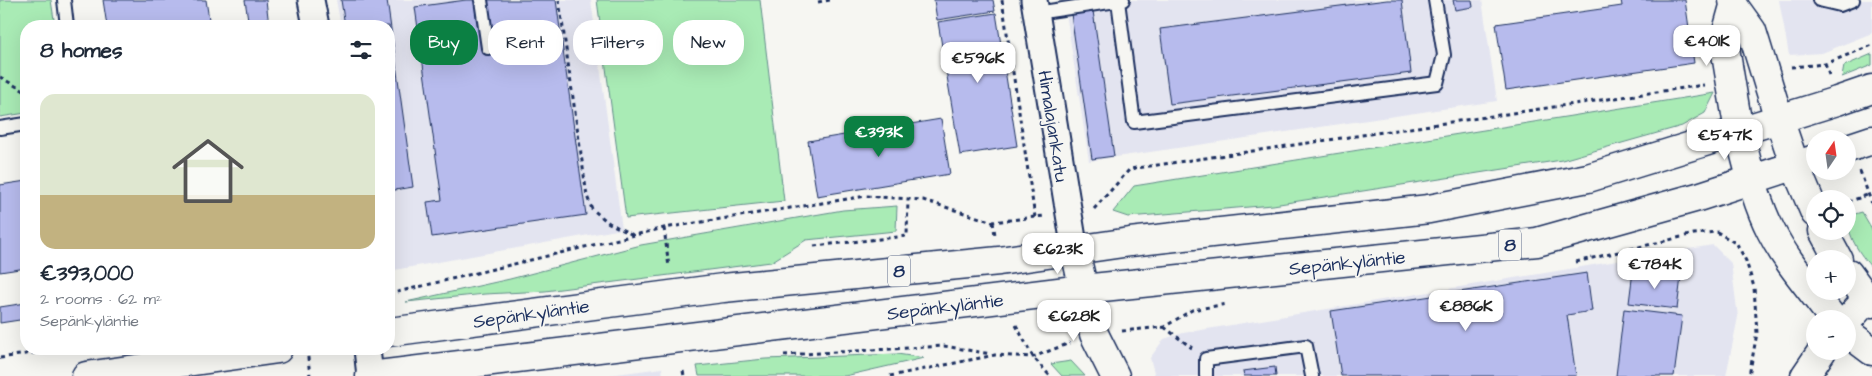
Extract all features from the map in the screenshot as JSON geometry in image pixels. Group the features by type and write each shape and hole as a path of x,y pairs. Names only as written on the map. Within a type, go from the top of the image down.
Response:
{"main road":[{"path":"1735,2 1752,31 1779,120 1805,162 1810,190"},
{"path":"1735,2 1724,42 1739,132 1752,180 1774,236 1786,256 1826,310"},
{"name":"8","path":"1739,132 1872,89"},
{"name":"Sepänkyläntie","path":"395,331 723,288 999,261 1130,242 1429,209 1588,178 1739,132"},
{"path":"1856,145 1872,140"},
{"name":"8","path":"1752,180 1805,162"},
{"name":"Sepänkyläntie","path":"370,376 1083,289 1537,242 1752,180"},
{"path":"1075,251 1094,334 1115,376"},
{"path":"1856,284 1869,301 1856,313"},
{"path":"1856,339 1872,350"},
{"path":"86,376 233,355"},
{"path":"1805,376 1816,360"}],"street":[{"path":"311,0 315,20"},
{"name":"Himalajankatu","path":"1035,6 1075,251"},
{"path":"368,355 370,376"}],"lane":[{"path":"64,0 66,20"},
{"path":"481,0 488,48"},
{"path":"1035,6 1121,0 1134,122 1437,82 1444,55 1435,0"},
{"path":"1819,0 1840,5 1853,0"},
{"path":"0,128 20,125"},
{"path":"1206,376 1206,359 1306,346 1312,376"}],"path":[{"path":"559,0 587,196 592,209 609,223 634,235"},
{"path":"818,2 830,0"},
{"path":"1002,0 1035,217"},
{"path":"1765,72 1786,67 1825,64 1872,45"},
{"path":"0,77 20,89"},
{"path":"395,293 664,228 866,196 923,200 993,222 1069,214 1093,210 1130,169 1730,80"},
{"path":"1856,199 1867,195 1872,204"},
{"path":"814,246 907,236 908,199"},
{"path":"664,228 670,272"},
{"path":"1737,244 1746,261 1754,287 1757,333 1749,376"},
{"path":"1164,327 1206,359"},
{"path":"781,355 944,346 995,355 1033,357 1050,376"},
{"path":"0,358 20,355"},
{"path":"308,355 310,376"},
{"path":"890,376 995,355"},
{"path":"683,371 684,376"}],"shaded area":[{"path":"336,0 591,0 594,20 573,20 573,65 600,65 622,229 395,270 395,20 340,20"},
{"path":"1064,0 1482,0 1497,101 1089,161"},
{"path":"1779,0 1872,0 1872,33 1822,53 1789,55"},
{"path":"1713,245 1731,263 1738,317 1726,376 1155,376 1150,358 1164,339 1183,333"},
{"path":"662,368 663,376 602,376"}],"green space":[{"path":"0,0 51,0 54,20 20,20 20,114 0,117"},
{"path":"597,0 760,0 784,201 626,218 606,65 663,65 663,20 600,20"},
{"path":"1872,54 1872,65 1842,77 1844,66"},
{"path":"1715,93 1705,113 1682,126 1562,160 1273,205 1128,217 1113,212 1134,186"},
{"path":"897,206 896,231 806,240 771,262 545,291 485,294 406,302 510,279 641,245 843,210"},
{"path":"1862,212 1872,229 1872,268 1853,240 1856,240 1856,214"},
{"path":"897,354 924,358 845,376 699,376 697,366 765,359"},
{"path":"1071,361 1085,376 1062,376 1051,364"}],"building":[{"path":"103,0 206,0 209,20 106,20"},
{"path":"245,0 266,0 268,20 248,20"},
{"path":"341,0 387,0 390,20 344,20"},
{"path":"466,0 556,0 559,20 488,20 488,65 563,65 563,50 586,215 432,237 427,202 442,200 423,65 478,65 478,20 417,20 415,7"},
{"path":"934,0 993,0 995,11 937,20"},
{"path":"1387,0 1402,0 1411,73 1170,104 1160,29"},
{"path":"1453,0 1472,0 1473,7 1455,10"},
{"path":"1621,0 1685,0 1694,63 1506,90 1496,24 1622,6"},
{"path":"1093,11 1114,156 1092,159 1071,14"},
{"path":"996,13 1017,146 960,155 938,22"},
{"path":"395,58 413,187 395,190"},
{"path":"941,119 950,174 817,196 808,141"},
{"path":"20,182 20,269 0,272 0,185"},
{"path":"1633,271 1681,277 1677,309 1629,303"},
{"path":"1587,273 1592,311 1567,315 1576,376 1341,376 1331,311"},
{"path":"20,304 20,320 0,323 0,307"},
{"path":"1624,309 1682,316 1674,376 1616,376"},
{"path":"1275,367 1276,376 1244,376 1243,371"}]}
